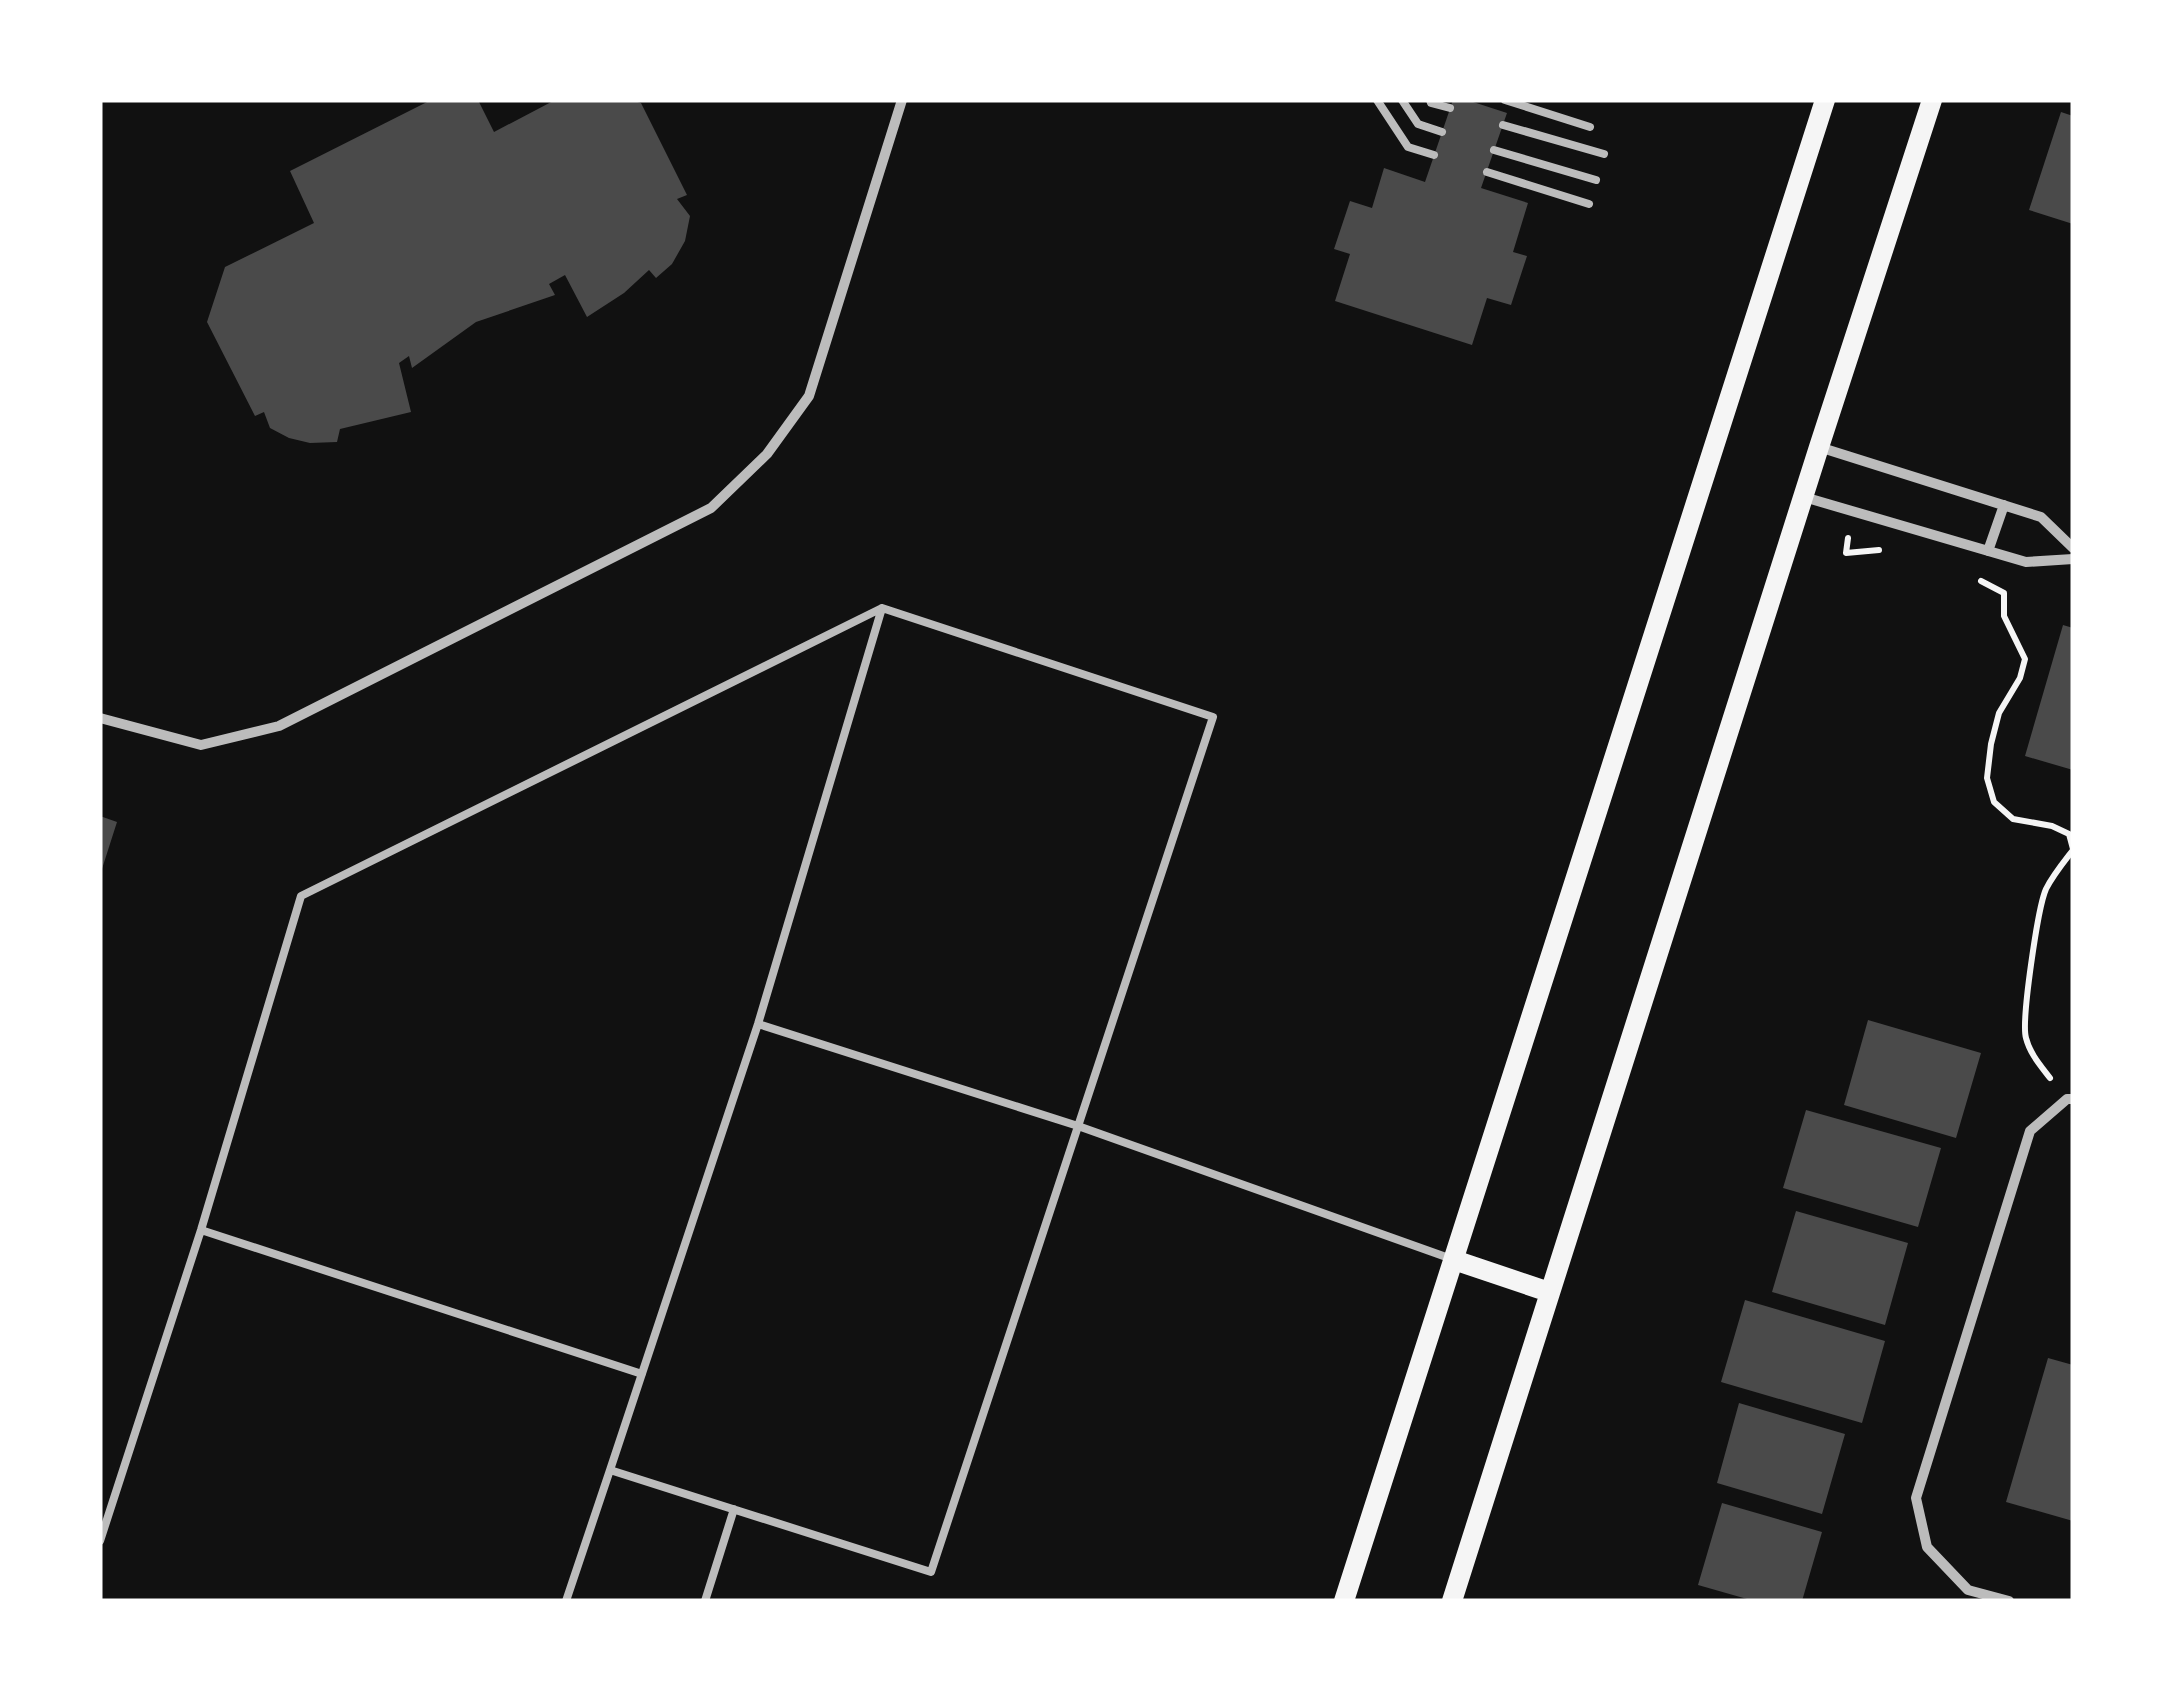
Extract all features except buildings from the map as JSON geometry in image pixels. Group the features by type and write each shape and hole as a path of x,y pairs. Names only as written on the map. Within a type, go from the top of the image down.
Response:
{"main road":[{"path":"1344,1601 1825,100"},
{"path":"1452,1601 1931,100"},
{"path":"1454,1260 1548,1292"}],"street":[{"path":"100,718 202,745 279,726 711,508 767,454 809,396 902,100"},
{"path":"1819,447 2041,517 2073,548"},
{"path":"1803,497 2026,562 2073,559"},
{"path":"1988,551 2004,505"},
{"path":"2009,1601 1968,1590 1927,1547 1916,1498 2030,1131 2070,1099"}],"lane":[{"path":"1377,100 1408,147 1434,155"},
{"path":"1402,100 1418,124 1442,132"},
{"path":"1430,100 1450,108"},
{"path":"1505,100 1590,127"},
{"path":"1503,124 1604,154"},
{"path":"1494,150 1596,180"},
{"path":"1487,172 1589,204"},
{"path":"566,1601 758,1024 882,608"},
{"path":"100,1541 201,1230 301,896 882,608 1213,717 931,1572 610,1470"},
{"path":"758,1024 1078,1126 1454,1260"},
{"path":"201,1230 642,1374"},
{"path":"704,1601 734,1509"}],"path":[{"path":"1852,512 1846,552 1879,550 1896,554"},
{"path":"1978,578 2004,593 2004,616 2025,660 2020,678 1999,714 1991,744 1987,778 1994,802 2013,819 2052,826 2069,834 2073,850 2044,893 2024,1035 2034,1058 2070,1099"}]}
